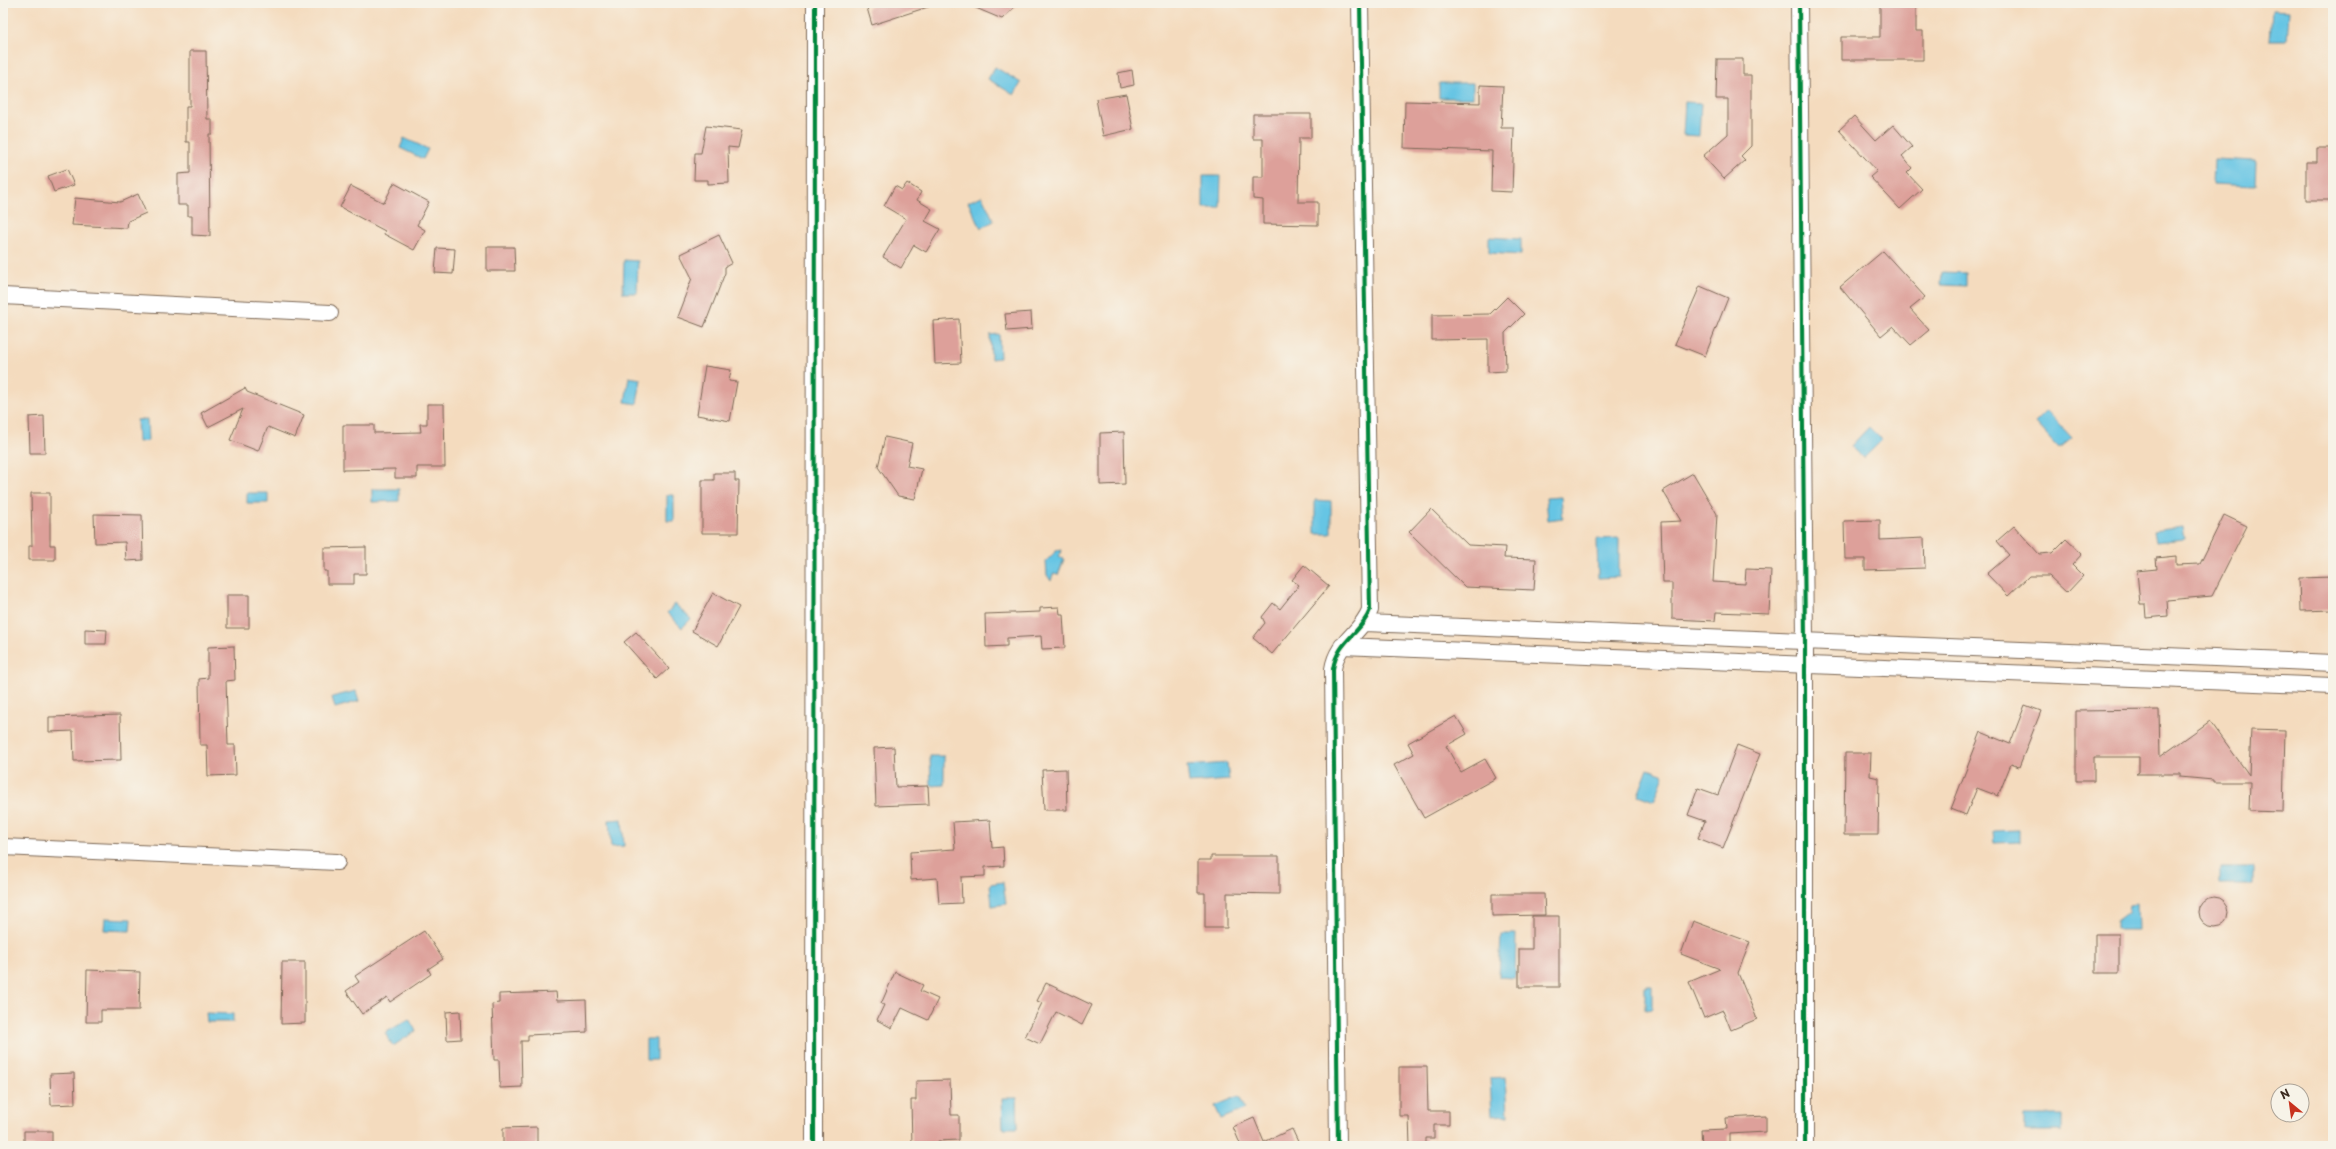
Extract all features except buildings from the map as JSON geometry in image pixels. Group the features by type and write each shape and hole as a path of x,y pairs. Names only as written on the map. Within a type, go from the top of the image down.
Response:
{"street":[{"path":"814,1146 815,3"},
{"path":"1338,1146 1333,669 1335,658 1342,646 1365,623 1370,610 1360,3"},
{"path":"1799,3 1805,641 1805,1146"},
{"path":"3,296 330,313"},
{"path":"1365,623 2333,663"},
{"path":"1342,646 2333,686"},
{"path":"3,847 337,862"}],"water":[{"path":"2272,10 2289,11 2287,41 2270,41"},
{"path":"995,67 1021,83 1014,95 988,79"},
{"path":"1439,83 1473,83 1473,98 1439,98"},
{"path":"1685,102 1701,103 1699,136 1683,135"},
{"path":"404,138 428,149 423,159 400,148"},
{"path":"2214,159 2256,161 2255,186 2213,184"},
{"path":"1203,176 1221,176 1220,208 1203,208"},
{"path":"982,196 994,221 981,228 968,202"},
{"path":"1489,237 1521,239 1521,255 1489,253"},
{"path":"624,260 638,261 637,293 623,293"},
{"path":"1942,272 1966,273 1966,286 1941,285"},
{"path":"999,334 1000,358 991,359 990,335"},
{"path":"629,377 641,379 637,404 625,402"},
{"path":"2047,411 2072,438 2059,449 2035,423"},
{"path":"147,419 148,441 138,442 137,420"},
{"path":"1869,427 1882,440 1864,458 1851,446"},
{"path":"372,489 399,489 399,501 372,502"},
{"path":"247,493 268,493 268,503 247,503"},
{"path":"667,495 674,495 674,521 667,521"},
{"path":"1561,497 1563,518 1548,520 1546,498"},
{"path":"1315,500 1331,501 1331,534 1315,534"},
{"path":"2183,527 2185,539 2155,542 2153,531"},
{"path":"1619,538 1619,577 1598,578 1597,539"},
{"path":"1061,550 1059,557 1064,559 1058,575 1053,574 1051,581 1047,575 1046,561 1056,551"},
{"path":"675,604 691,619 682,628 667,613"},
{"path":"356,691 359,701 335,708 332,697"},
{"path":"930,756 944,756 944,785 931,786"},
{"path":"1227,763 1229,780 1189,783 1187,766"},
{"path":"1648,769 1664,775 1654,801 1638,795"},
{"path":"622,819 624,846 611,847 609,820"},
{"path":"2019,830 2019,842 1994,843 1993,831"},
{"path":"2220,868 2253,868 2253,884 2220,884"},
{"path":"1003,882 1006,904 992,906 990,884"},
{"path":"2137,904 2138,929 2116,929 2116,921 2128,912 2129,905"},
{"path":"105,918 131,919 130,931 104,930"},
{"path":"1501,934 1516,934 1515,978 1499,977"},
{"path":"1645,986 1652,986 1652,1009 1645,1010"},
{"path":"206,1013 233,1014 233,1022 207,1022"},
{"path":"409,1019 416,1031 393,1046 385,1033"},
{"path":"646,1039 656,1039 656,1060 646,1060"},
{"path":"1506,1077 1508,1115 1492,1116 1490,1078"},
{"path":"1239,1096 1245,1109 1221,1119 1215,1106"},
{"path":"1002,1098 1017,1098 1018,1128 1003,1128"},
{"path":"2025,1115 2062,1115 2062,1131 2025,1131"}],"cycle path":[{"path":"814,1146 815,3"},
{"path":"1338,1146 1333,669 1335,659 1339,651 1361,625 1370,610 1360,3"},
{"path":"1799,3 1805,641 1805,1146"}]}
